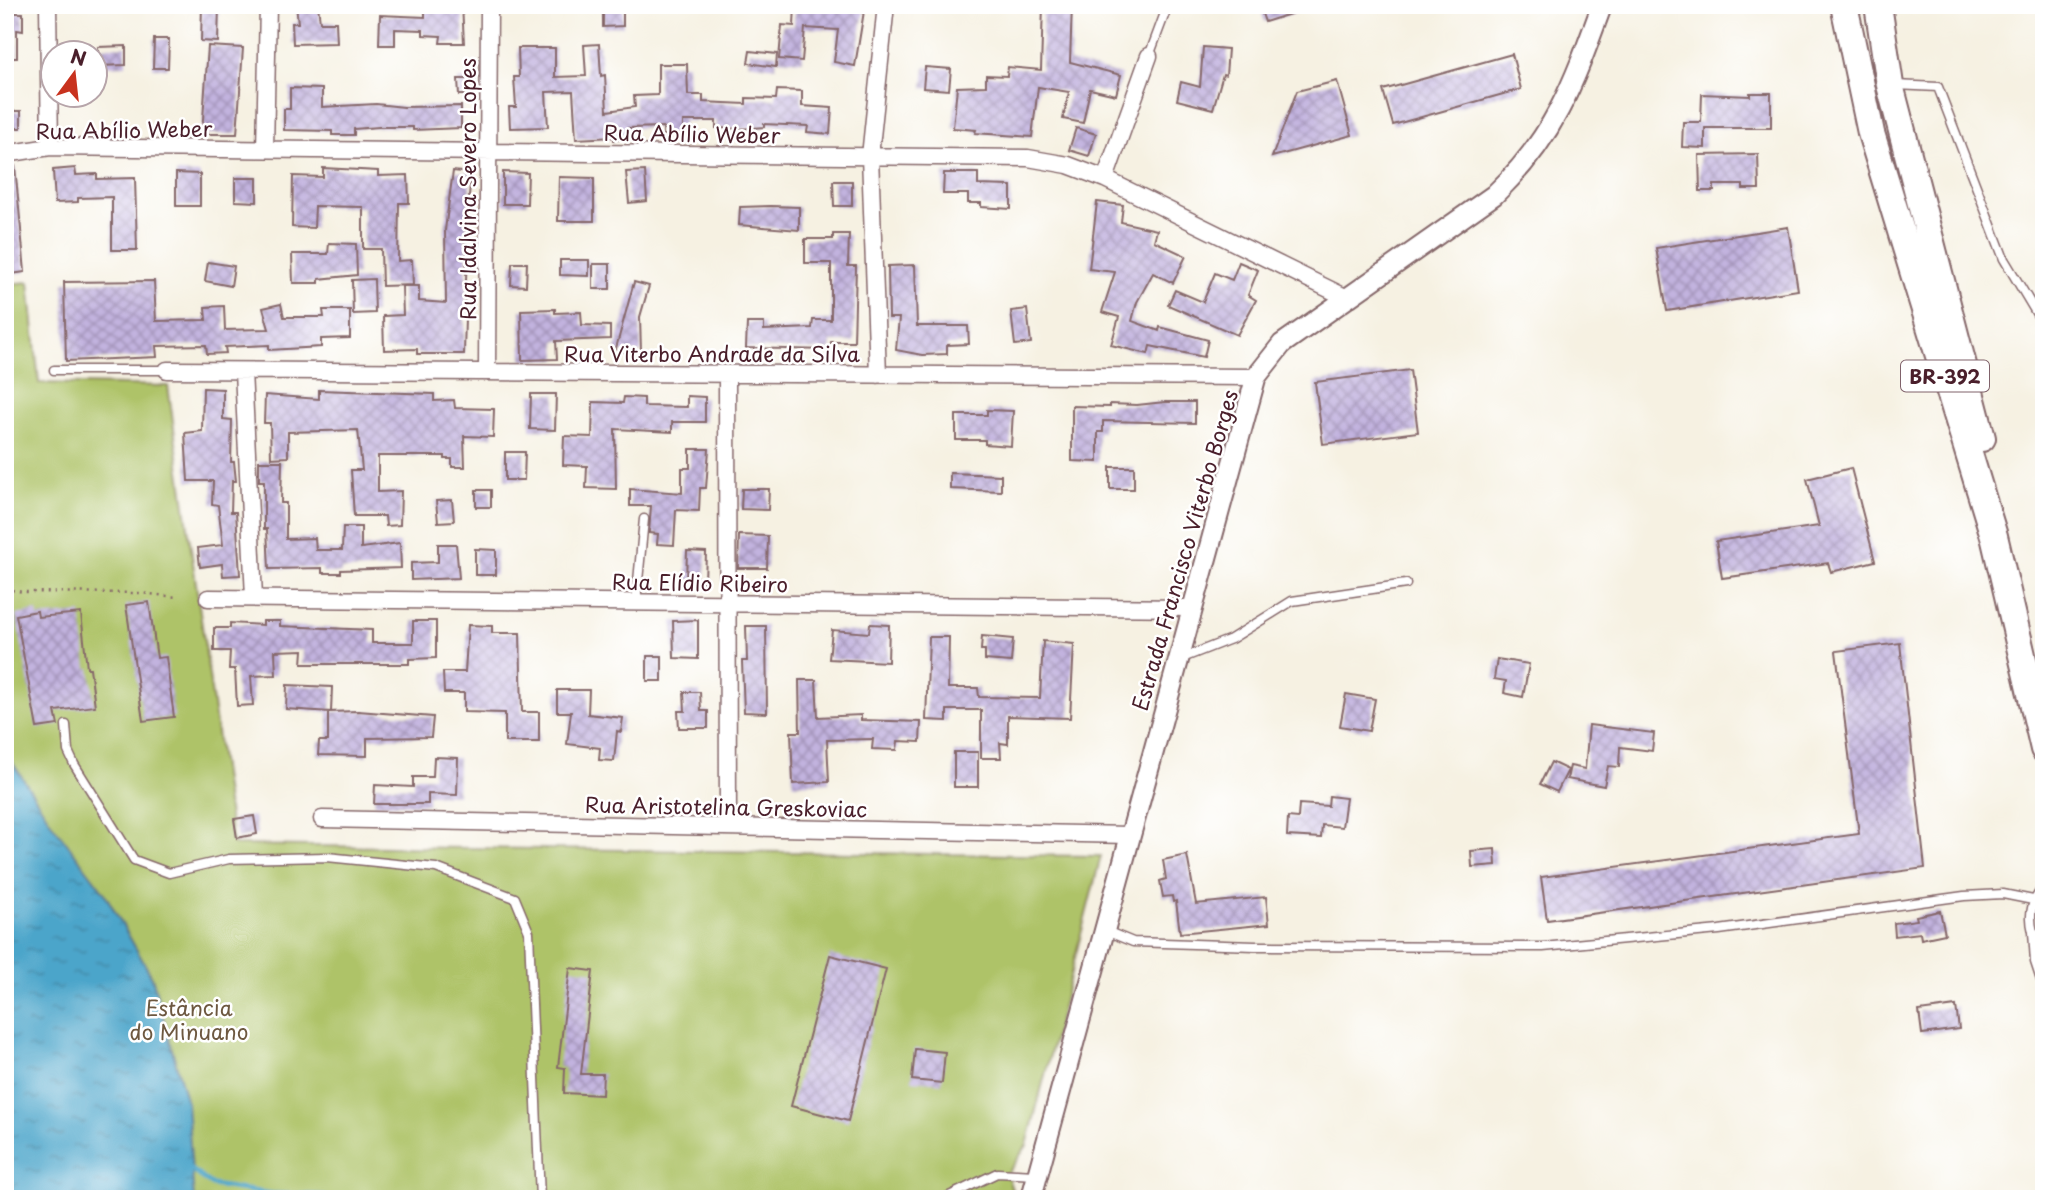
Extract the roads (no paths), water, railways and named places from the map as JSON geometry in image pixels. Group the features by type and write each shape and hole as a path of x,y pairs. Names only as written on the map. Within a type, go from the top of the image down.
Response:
{"highway":[{"name":"BR-392","path":"1844,5 1871,132 1994,536 2044,749"},
{"name":"BR-392","path":"1878,5 1890,85 2044,684"}],"street":[{"path":"48,5 50,147"},
{"path":"265,149 268,5"},
{"name":"Rua Idalvina Severo Lopes","path":"487,372 489,5"},
{"path":"878,375 870,156 886,5"},
{"name":"Estrada Francisco Viterbo Borges","path":"1031,1199 1256,377 1282,344 1494,195 1524,167 1562,108 1602,5"},
{"path":"1105,179 1149,56"},
{"name":"Rua Abílio Weber","path":"5,154 50,147 1028,158 1068,165 1105,179 1347,298"},
{"name":"Rua Viterbo Andrade da Silva","path":"167,370 1256,377"},
{"path":"243,371 254,597"},
{"path":"727,374 728,827"},
{"name":"Rua Elídio Ribeiro","path":"208,598 1192,608"},
{"name":"Rua Aristotelina Greskoviac","path":"322,819 1129,835"}],"lane":[{"path":"1149,56 1168,5"},
{"path":"1890,85 1938,87 2004,259 2044,326"},
{"path":"54,370 167,370"},
{"path":"636,602 644,519"},
{"path":"1177,660 1231,639 1292,601 1406,584"},
{"path":"66,725 68,751 74,764 134,860 169,873 241,859 327,857 436,868 515,898 529,932 540,1199"},
{"path":"2044,886 2033,900 2029,919 2033,932 2035,962 2044,989"},
{"path":"1104,930 1133,942 1354,949 1543,947 1718,930 1964,896 2003,894 2033,900"},
{"path":"2033,932 2044,937"},
{"path":"943,1199 997,1173 1037,1175"}],"water":[{"path":"5,751 53,825 104,892 152,977 187,1103 194,1199 5,1199"}],"waterway":[{"path":"188,1168 212,1185 272,1194 322,1196 328,1199"}],"park label":[{"name":"Estância do Minuano","path":"189,1019"}]}
